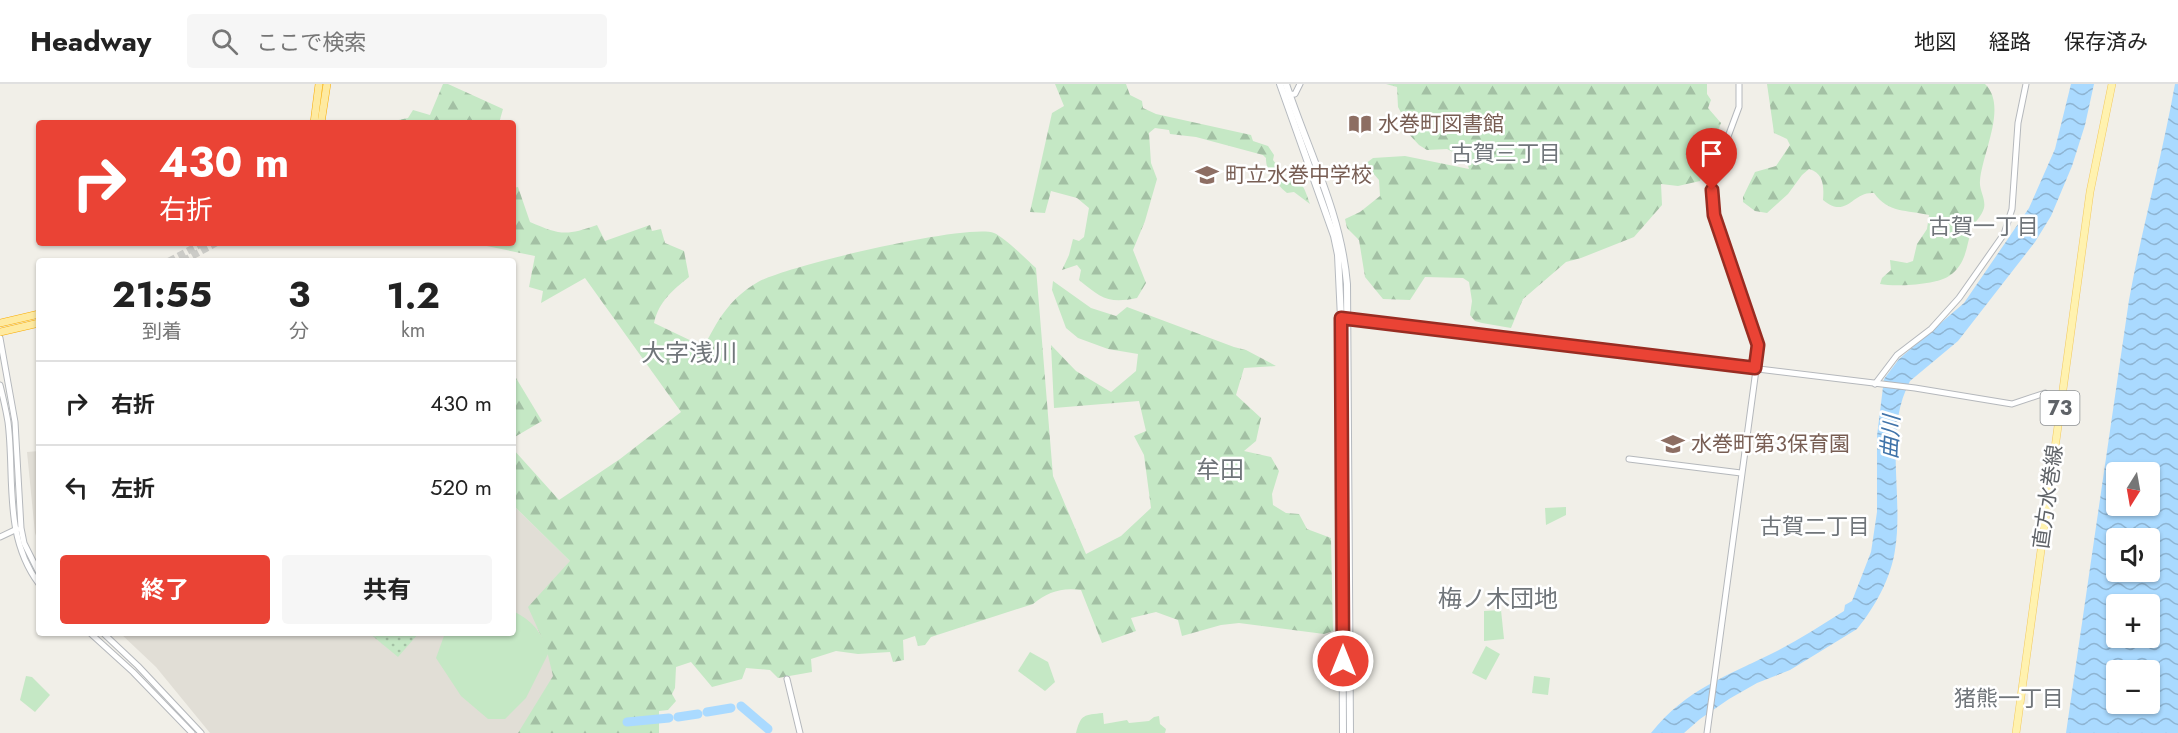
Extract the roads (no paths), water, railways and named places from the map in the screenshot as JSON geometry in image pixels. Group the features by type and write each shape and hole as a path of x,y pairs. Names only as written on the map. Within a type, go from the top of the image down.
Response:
{"highway":[{"path":"314,120 319,84"},
{"path":"321,120 327,84"},
{"path":"0,322 36,315"},
{"path":"0,332 36,324"}],"main road":[{"path":"1280,84 1309,143 1345,255 1347,284 1344,319 1343,733"},
{"path":"1286,84 1287,95"},
{"name":"直方水巻線","path":"2016,733 2088,203 2112,84"},
{"path":"1344,319 1350,733"}],"street":[{"path":"1287,95 1295,94 1300,84"},
{"path":"1707,733 1758,345 1714,215 1712,190 1713,177 1739,107 1740,84"},
{"path":"1878,384 1893,360 1931,328 1959,298 2004,234 2012,209 2018,123 2026,84"},
{"path":"1344,319 1915,388 2012,404 2045,393"},
{"path":"0,338 15,422 17,529 36,567"},
{"path":"0,386 8,421 17,529 22,554 36,579"},
{"path":"1629,459 1741,473"},
{"path":"0,537 17,529"},
{"path":"93,636 133,672 192,733"},
{"path":"106,636 201,733"},
{"path":"787,679 800,733"}],"water":[{"name":"曲川","path":"2071,84 2094,84 2085,125 2072,166 2051,216 2035,242 1958,341 1910,381 1902,401 1896,442 1897,529 1895,550 1886,582 1870,611 1857,629 1790,670 1757,683 1729,699 1684,733 1651,733 1679,705 1709,684 1803,637 1844,611 1845,605 1852,601 1871,552 1877,512 1877,436 1884,379 1899,359 1964,303 2029,208 2055,149"},
{"path":"2175,84 2178,84 2178,733 2066,733 2129,300"}],"waterway":[{"path":"741,706 768,729"},
{"path":"707,712 731,708"},
{"path":"678,717 698,714"},
{"path":"627,722 669,718"}],"tunnel":[{"path":"175,258 197,246"},
{"path":"188,258 210,246"}],"place":[{"name":"水巻町図書館","path":"1360,124"},
{"name":"町立水巻中学校","path":"1207,175"},
{"name":"水巻町第３保育園","path":"1673,444"}],"district":[{"name":"古賀三丁目","path":"1506,153"},
{"name":"古賀一丁目","path":"1984,226"},
{"name":"大字浅川","path":"689,353"},
{"name":"牟田","path":"1220,470"},
{"name":"古賀二丁目","path":"1815,526"},
{"name":"梅ノ木団地","path":"1498,599"},
{"name":"猪熊一丁目","path":"2009,698"}]}
